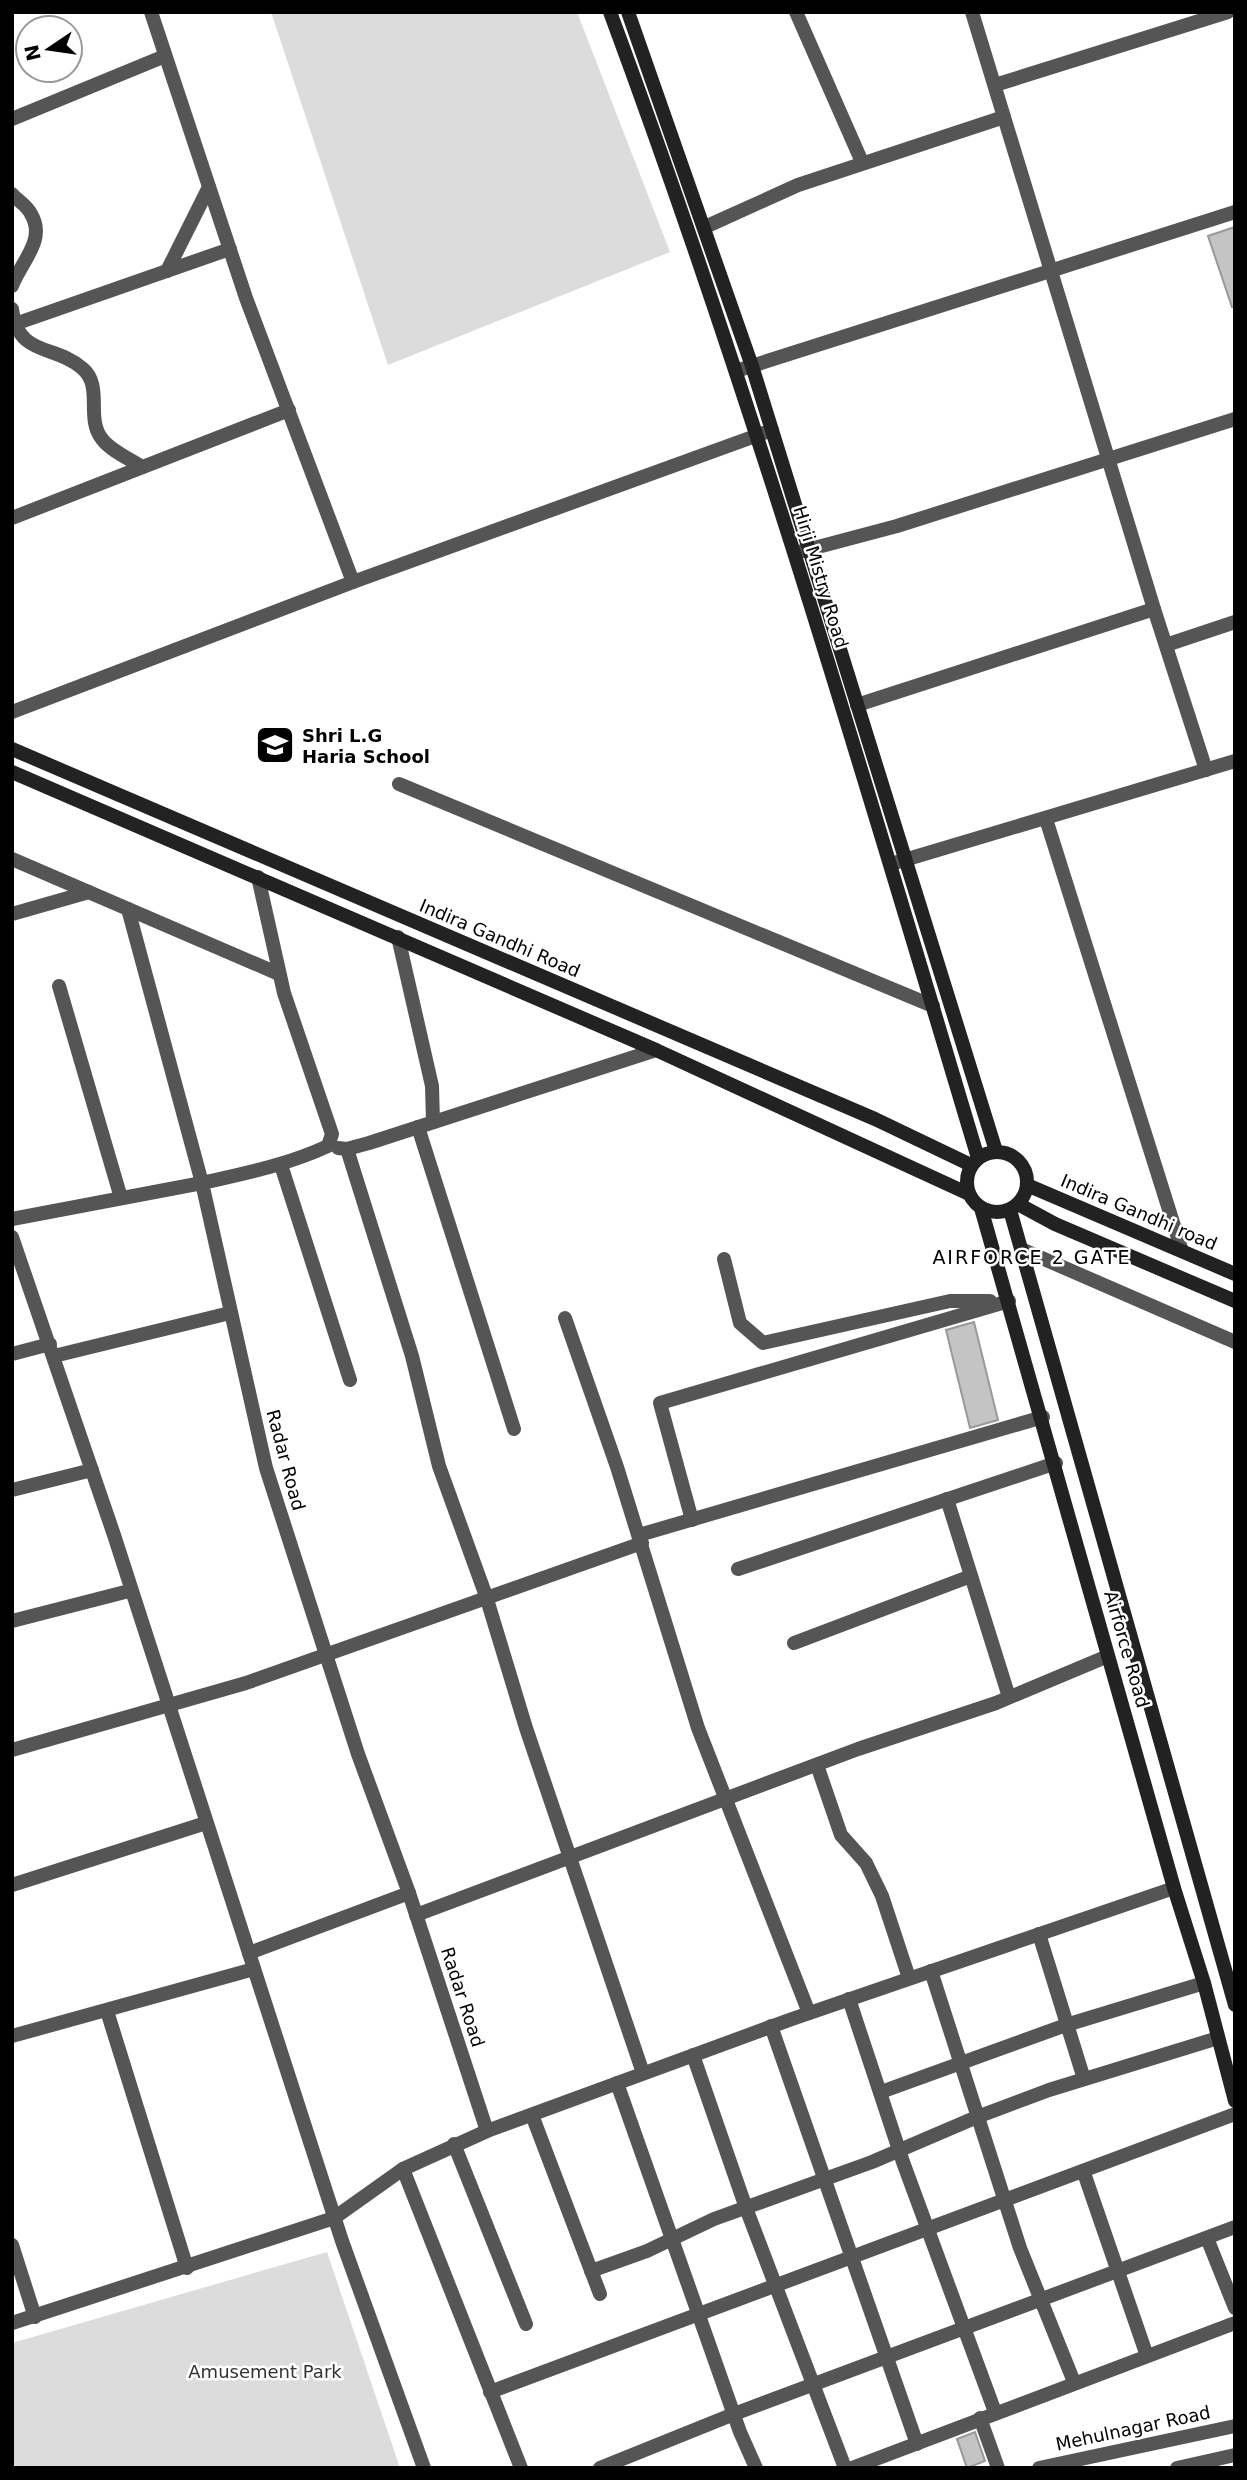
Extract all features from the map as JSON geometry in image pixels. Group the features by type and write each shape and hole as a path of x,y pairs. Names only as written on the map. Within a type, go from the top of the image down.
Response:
{"main road":[{"name":"Hirji Mistry Road","path":"610,12 757,435 857,705 996,1151"},
{"name":"Hirji Mistry Road","path":"628,12 705,227 772,430 801,552 933,1006 975,1162"},
{"name":"Indira Gandhi Road","path":"12,749 975,1162"},
{"path":"12,772 656,1049 969,1194 981,1208 990,1212 1014,1207 1235,1301"},
{"path":"969,1194 967,1184 975,1162 996,1151 1015,1157 1027,1175 1027,1185 1014,1207"},
{"name":"Indira Gandhi road","path":"1027,1185 1235,1274"},
{"name":"Airforce Road","path":"1014,1207 1021,1249 1235,2005"},
{"name":"Airforce Road","path":"981,1208 1043,1417 1174,1888 1204,1983 1235,2101"}],"street":[{"path":"151,12 230,249 353,582"},
{"path":"796,12 862,162"},
{"path":"972,12 1154,609 1206,770"},
{"path":"995,85 1228,12"},
{"path":"12,119 165,56"},
{"path":"705,227 764,199 862,162 1004,117"},
{"path":"167,271 209,187"},
{"path":"12,194 33,216 36,231 33,246 12,286"},
{"path":"736,372 1235,212"},
{"path":"142,467 103,440 95,428 91,377 82,368 27,342 13,319 230,249"},
{"path":"12,518 289,410"},
{"path":"801,552 897,526 1235,419"},
{"path":"12,712 353,582 772,430"},
{"path":"857,705 1154,609"},
{"path":"1166,645 1235,622"},
{"path":"891,864 1235,761"},
{"path":"399,783 933,1006"},
{"path":"1046,819 1182,1251"},
{"path":"12,859 279,974"},
{"path":"258,877 279,974 332,1134 328,1146"},
{"path":"12,914 89,892"},
{"name":"Radar Road","path":"128,909 202,1183 266,1468 326,1656 409,1892 487,2131"},
{"path":"398,937 432,1086 433,1122"},
{"path":"59,986 121,1198"},
{"path":"12,1219 282,1165 328,1146 347,1149 656,1049"},
{"path":"418,1127 514,1429"},
{"path":"347,1149 409,1344 439,1466 486,1597 643,2073"},
{"path":"282,1165 351,1380"},
{"path":"12,1237 92,1470 334,2218 424,2468"},
{"path":"1021,1249 1235,1342"},
{"path":"724,1259 740,1324 763,1343 950,1301 1009,1301"},
{"path":"692,1520 660,1403 1009,1301"},
{"path":"12,1353 52,1350 230,1313"},
{"path":"565,1318 640,1539 698,1728 728,1798 810,2013"},
{"path":"12,1750 233,1687 326,1656 692,1520 1043,1417"},
{"path":"738,1569 1056,1463"},
{"path":"12,1490 92,1470"},
{"path":"947,1499 1009,1697"},
{"path":"794,1643 971,1576"},
{"path":"12,1621 130,1591"},
{"path":"416,1915 817,1765 1009,1697 1108,1656"},
{"path":"817,1765 841,1835 866,1863 882,1896 909,1978"},
{"path":"12,1885 206,1823"},
{"path":"12,2323 334,2218 403,2169 487,2131 771,2026 1174,1888"},
{"path":"249,1953 409,1892"},
{"path":"1039,1934 1084,2079"},
{"path":"12,2036 254,1969"},
{"path":"931,1971 1004,2200 1074,2382"},
{"path":"881,2092 1066,2025 1204,1983"},
{"path":"849,1999 900,2150 995,2412"},
{"path":"107,2011 187,2268"},
{"path":"771,2026 851,2257 889,2356 917,2444"},
{"path":"591,2271 674,2239 715,2218 900,2150 977,2117 1084,2079 1218,2038"},
{"path":"693,2055 746,2208 845,2468"},
{"path":"617,2082 734,2414 756,2468"},
{"path":"490,2392 1004,2200 1084,2173 1235,2114"},
{"path":"532,2115 600,2294"},
{"path":"454,2144 526,2324"},
{"path":"403,2169 521,2468"},
{"path":"1084,2173 1147,2356"},
{"path":"600,2468 734,2414 1235,2227"},
{"path":"1207,2238 1235,2308"},
{"path":"12,2245 35,2317"},
{"path":"852,2468 1235,2323"},
{"path":"980,2418 998,2468"},
{"name":"Mehulnagar Road","path":"1039,2468 1235,2426"},
{"path":"1177,2468 1235,2455"}],"green space":[{"path":"271,12 577,12 670,252 388,365"},
{"name":"Amusement Park","path":"327,2252 400,2468 12,2468 12,2343"}],"building":[{"path":"1235,227 1235,307 1232,307 1208,236"},
{"path":"974,1322 998,1420 970,1428 946,1330"},
{"path":"975,2432 985,2461 967,2468 957,2439"}],"place":[{"name":"Shri L.G Haria School","path":"275,745"}],"district":[{"name":"AIRFORCE 2 GATE","path":"1032,1257"}]}
